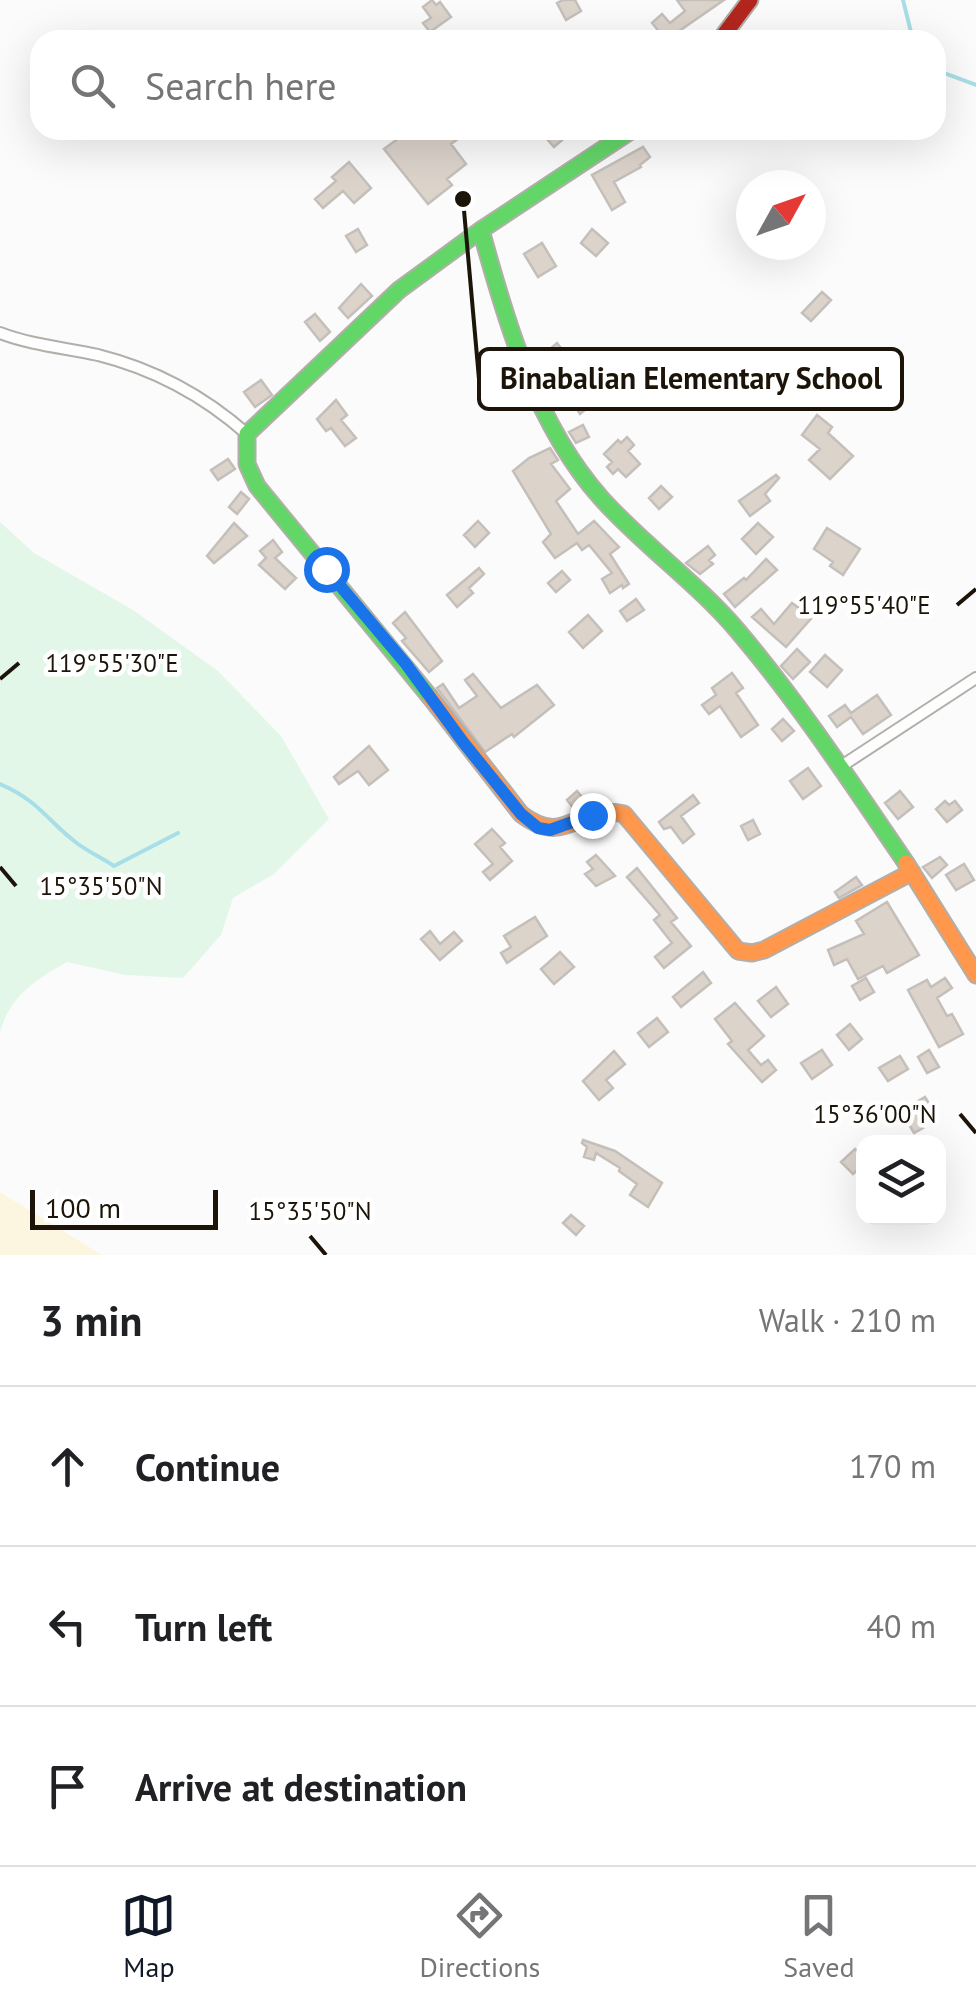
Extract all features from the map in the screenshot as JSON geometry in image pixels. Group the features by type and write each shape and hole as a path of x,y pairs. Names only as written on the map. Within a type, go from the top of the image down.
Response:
{"street":[{"path":"728,30 750,0"},
{"path":"617,140 480,230 400,290 247,434 247,464 257,486 406,664 529,822 550,830 606,810 624,814 728,943 744,954 764,950 912,872"},
{"path":"480,230 495,285 570,456 597,492 684,573 778,678 912,872 976,975"},
{"path":"0,333 102,356 158,375 226,415 247,434"},
{"path":"840,767 976,678"}],"green space":[{"path":"0,522 34,553 133,610 218,671 281,736 329,819 274,874 233,898 221,935 183,978 125,975 67,962 18,998 0,1032"}],"sand":[{"path":"0,1192 102,1255 0,1255"}],"building":[{"path":"432,0 436,5 440,2 451,17 428,30 423,23 431,18 423,7"},
{"path":"575,0 581,11 566,20 557,3"},
{"path":"677,0 724,0 680,30 658,30 652,23 662,14 670,23 685,11"},
{"path":"396,140 456,140 451,144 466,164 447,179 452,185 428,204 384,149"},
{"path":"643,147 650,157 641,167 614,182 625,202 612,210 592,175"},
{"path":"349,162 371,188 354,203 343,191 323,208 315,199 336,181 332,177"},
{"path":"358,229 367,245 356,252 346,236"},
{"path":"592,229 608,243 596,256 581,243"},
{"path":"542,243 556,266 538,277 524,254"},
{"path":"361,284 372,296 348,318 339,308"},
{"path":"822,292 831,300 811,321 802,313"},
{"path":"315,314 330,332 320,341 305,322"},
{"path":"557,343 568,357 551,371 548,367 543,371 536,361"},
{"path":"602,366 616,384 621,381 633,395 620,406 608,391 580,414 563,387 579,374 584,381"},
{"path":"261,380 272,395 255,407 244,392"},
{"path":"336,400 347,415 341,420 356,438 345,446 331,428 326,431 317,419"},
{"path":"817,415 832,427 828,433 853,456 830,479 809,460 820,449 802,435"},
{"path":"583,425 589,437 576,443 569,432"},
{"path":"627,437 634,445 628,451 640,464 626,477 618,469 613,474 607,467 612,462 604,454"},
{"path":"550,448 558,460 551,464 570,489 556,501 578,534 594,521 619,547 610,554 629,584 623,588 622,585 610,593 602,579 612,573 589,545 582,550 577,543 555,558 543,542 551,534 513,471"},
{"path":"228,459 235,469 218,480 211,470"},
{"path":"776,475 779,478 765,494 770,501 750,516 739,501"},
{"path":"661,486 672,497 659,509 649,498"},
{"path":"241,492 249,499 237,514 229,507"},
{"path":"478,521 489,533 475,547 464,535"},
{"path":"234,523 247,536 214,563 207,556"},
{"path":"758,523 773,537 756,554 742,539"},
{"path":"827,528 860,549 843,575 830,566 833,562 814,549"},
{"path":"273,540 282,552 275,558 296,578 285,589 259,565 266,558 260,551"},
{"path":"708,546 715,555 709,560 713,564 700,574 686,563"},
{"path":"766,559 777,570 735,607 724,594 746,580"},
{"path":"479,568 484,574 469,588 473,593 457,607 447,595"},
{"path":"562,571 570,580 556,592 548,583"},
{"path":"636,599 644,610 627,621 620,611"},
{"path":"792,603 799,608 803,603 815,614 786,647 752,617 761,609 774,624"},
{"path":"405,612 442,661 429,672 402,641 406,638 393,623"},
{"path":"588,615 602,631 583,648 569,632"},
{"path":"797,649 810,662 793,679 781,666"},
{"path":"825,655 842,670 827,687 810,672"},
{"path":"732,673 743,688 736,693 758,725 741,737 720,706 709,714 702,705 716,695 712,688"},
{"path":"473,674 501,708 537,685 554,705 514,737 512,734 485,752 437,688 443,684 459,708 477,696 465,680"},
{"path":"877,695 891,715 863,734 851,717 837,727 829,716 845,705 851,713"},
{"path":"783,719 794,731 782,741 772,729"},
{"path":"369,746 388,770 369,785 358,771 339,784 334,777"},
{"path":"808,768 821,786 803,799 790,781"},
{"path":"577,791 587,803 574,809 567,800"},
{"path":"900,791 913,807 898,819 885,803"},
{"path":"693,795 699,803 681,816 694,834 683,843 671,827 664,829 659,822"},
{"path":"945,801 949,805 955,801 962,810 947,822 936,809"},
{"path":"753,820 760,834 748,840 741,826"},
{"path":"492,829 505,843 500,847 512,861 490,880 483,872 493,864 475,844"},
{"path":"596,855 615,876 596,886 585,874 593,869 587,862"},
{"path":"940,857 947,865 932,878 923,867"},
{"path":"964,864 974,880 956,890 946,875"},
{"path":"637,868 677,918 671,922 691,946 664,968 655,957 672,943 654,920 660,915 627,877"},
{"path":"856,877 862,885 839,898 835,892"},
{"path":"887,902 919,955 887,973 883,966 858,979 847,959 834,965 828,950 864,934 856,921"},
{"path":"535,917 547,936 507,963 501,953 511,947 504,936"},
{"path":"430,931 440,944 454,932 462,941 440,960 421,939"},
{"path":"560,952 574,967 554,984 541,969"},
{"path":"703,972 711,983 681,1007 673,997"},
{"path":"866,978 874,992 860,1000 852,986"},
{"path":"945,978 952,988 937,998 963,1034 939,1047 908,990 927,980 931,987"},
{"path":"776,987 788,1004 771,1017 758,1001"},
{"path":"735,1003 764,1036 748,1050 761,1065 768,1060 776,1070 762,1082 728,1044 732,1041 715,1019"},
{"path":"657,1018 668,1032 649,1047 638,1033"},
{"path":"850,1024 862,1039 849,1050 837,1035"},
{"path":"822,1050 832,1065 812,1079 801,1063"},
{"path":"929,1050 939,1067 927,1073 918,1057"},
{"path":"614,1051 625,1064 606,1080 613,1088 599,1100 583,1081"},
{"path":"900,1056 908,1069 888,1081 879,1068"},
{"path":"925,1097 933,1110 918,1119 923,1128 914,1133 901,1111"},
{"path":"583,1140 615,1151 662,1183 648,1207 630,1195 637,1184 620,1168 596,1153 594,1160 584,1157 587,1147"},
{"path":"855,1149 856,1150 853,1174 841,1162"},
{"path":"571,1215 584,1226 576,1235 563,1223"}],"waterway":[{"path":"903,0 910,30"},
{"path":"946,74 976,85"},
{"path":"0,784 25,797 78,844 114,866 178,833"}],"traffic: fast":[{"path":"617,140 481,230 526,371 558,438 578,469 617,515 737,630 803,715 906,863"},
{"path":"430,697 257,486 247,464 247,434 399,290 481,230"}],"traffic: slow":[{"path":"430,697 521,814 537,824 561,826 594,814 624,814 738,951 764,950 912,872"},
{"path":"906,863 976,975"}],"traffic: jam":[{"path":"728,30 750,0"}],"place":[{"name":"Binabalian Elementary School","path":"463,199"}],"route":[{"path":"326,569 529,822 550,830 592,815"}]}
